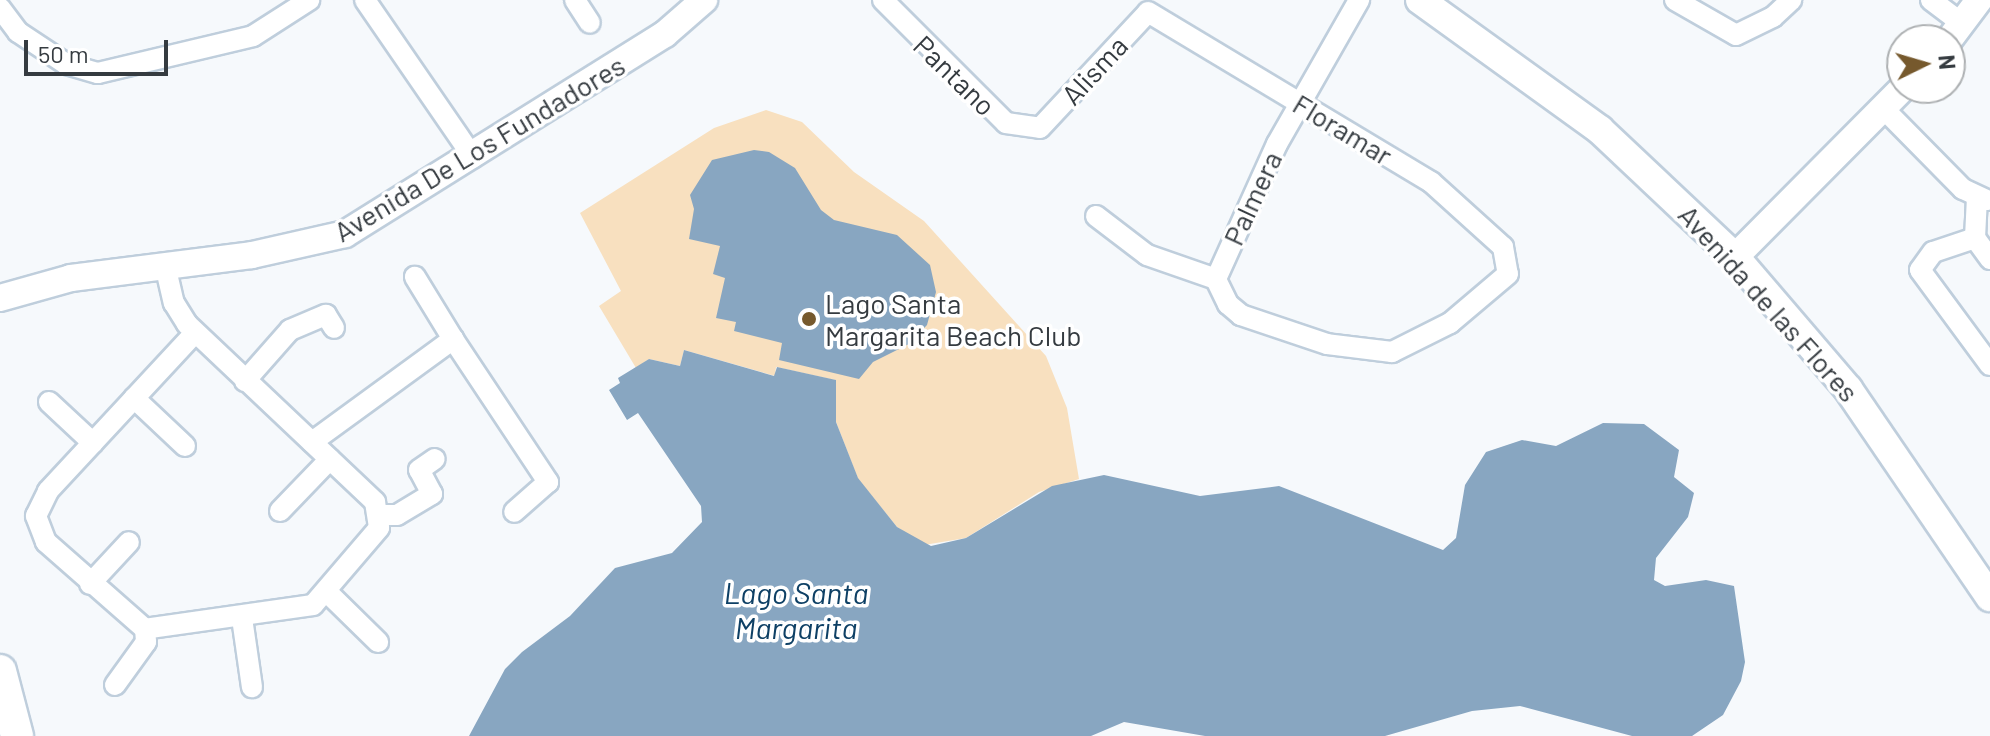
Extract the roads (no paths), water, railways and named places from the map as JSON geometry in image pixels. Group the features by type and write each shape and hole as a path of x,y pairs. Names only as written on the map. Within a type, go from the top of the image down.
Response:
{"main road":[{"name":"Avenida de las Flores","path":"1420,0 1600,130 1735,257 1857,401 1990,597"},
{"path":"0,671 17,736"}],"street":[{"path":"0,8 18,32 66,64 98,73 253,36 309,0"},
{"path":"365,0 473,157"},
{"path":"575,0 590,23"},
{"name":"Avenida De Los Fundadores","path":"0,298 71,278 252,255 345,234 473,157 665,34 704,0"},
{"name":"Palmera","path":"1096,216 1147,255 1216,279 1299,102 1359,0"},
{"path":"1675,0 1736,35 1773,17 1791,0"},
{"path":"1931,0 1950,24"},
{"path":"1961,24 1979,0"},
{"name":"Pantano","path":"892,4 1006,123 1040,128"},
{"name":"Floramar","path":"1148,12 1382,150 1476,219 1503,247 1508,274 1450,323 1392,352 1327,344 1241,315 1228,304 1216,279"},
{"name":"Alisma","path":"1040,128 1148,12"},
{"path":"1735,257 1887,104"},
{"path":"1883,108 1983,199 1975,238 1990,259"},
{"path":"1975,238 1933,252 1920,270 1990,365"},
{"path":"165,265 174,303 195,333 375,502 379,515 374,540 313,605 242,618 145,629 90,584 46,542 36,516 48,491 195,333"},
{"path":"415,277 548,482 514,512"},
{"path":"245,381 290,330 326,315 334,328"},
{"path":"312,442 453,339"},
{"path":"134,398 185,446"},
{"path":"49,402 93,443"},
{"path":"280,511 330,459"},
{"path":"379,515 397,515 432,494 419,470 435,459"},
{"path":"90,584 129,542"},
{"path":"326,591 378,642"},
{"path":"242,618 252,687"},
{"path":"115,685 146,642 145,629"}],"water":[{"path":"754,150 769,152 795,168 821,210 834,220 897,235 930,265 936,292 927,325 909,344 873,362 859,379 779,360 782,343 734,331 736,322 716,318 725,278 713,274 720,246 689,239 694,209 690,195 712,160"},
{"name":"Lago Santa Margarita","path":"684,350 774,376 777,367 836,380 836,422 858,478 897,527 931,546 966,538 1052,486 1104,475 1200,496 1279,486 1443,550 1456,538 1465,485 1486,452 1522,440 1556,446 1603,423 1644,424 1679,450 1674,477 1694,493 1688,517 1656,558 1654,580 1665,586 1706,580 1734,586 1745,662 1741,681 1723,715 1692,736 1632,736 1520,706 1472,711 1385,736 1205,736 1124,722 1091,736 469,736 505,669 522,652 570,616 615,568 672,553 702,522 701,506 638,413 627,420 609,390 620,383 618,378 649,359 680,366"}],"place":[{"name":"Lago Santa Margarita Beach Club","path":"809,319"}]}
